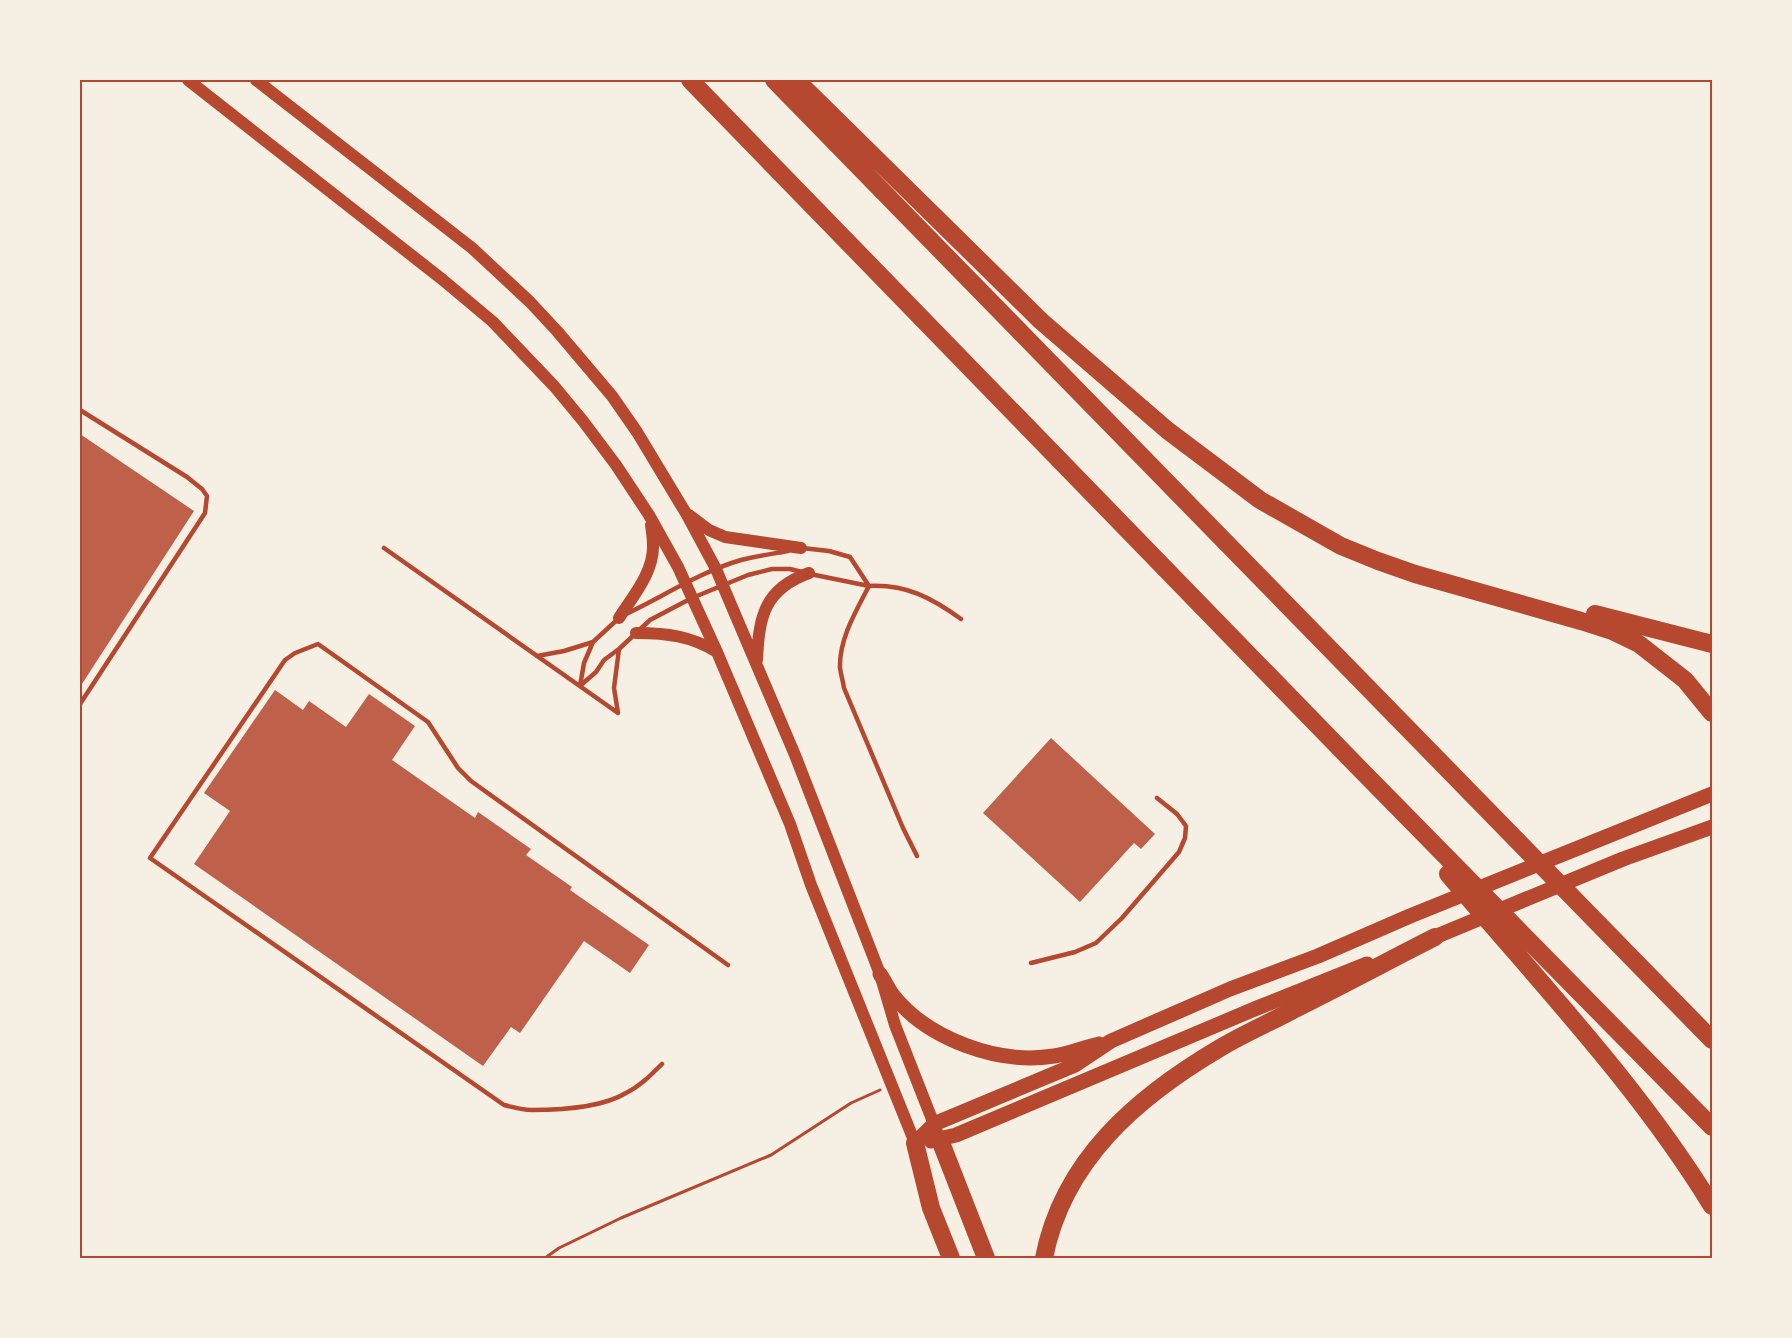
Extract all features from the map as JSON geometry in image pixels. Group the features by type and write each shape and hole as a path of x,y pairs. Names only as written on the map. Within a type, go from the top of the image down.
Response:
{"highway":[{"path":"690,80 1358,767 1713,1127"},
{"path":"774,80 1713,1040"},
{"path":"796,80 1041,321 1167,430 1260,500 1341,546 1378,561 1612,631 1639,644 1685,680 1713,713"},
{"path":"1454,584 1585,612 1713,644"},
{"path":"1358,767 1526,967 1573,1018 1659,1125 1713,1206"},
{"path":"1044,1258 1052,1226 1072,1182 1102,1140 1126,1115 1171,1080 1220,1048 1436,937"},
{"path":"937,1132 986,1258"},
{"path":"915,1143 931,1208 951,1258"}],"main road":[{"path":"188,80 493,322 554,386 616,465 649,515 685,583 717,652 790,824 811,885 915,1143 1075,1065 1111,1041"},
{"path":"256,80 472,248 530,302 583,360 612,396 653,457 716,569 795,755 880,974 895,1025 937,1132"},
{"path":"687,514 709,530 725,537 801,548"},
{"path":"619,618 648,572 653,544 649,515"},
{"path":"756,664 759,629 763,613 771,598 792,579 808,573"},
{"path":"636,633 658,633 689,638 702,642 717,652"},
{"path":"880,974 893,994 930,1028 970,1047 991,1053 1035,1057 1055,1056 1111,1041 1230,989 1318,956 1410,916 1713,794"},
{"path":"937,1132 956,1135 1257,1008 1623,859 1713,827"}],"lane":[{"path":"80,410 187,477 207,496 205,513 80,704"},
{"path":"384,548 618,713 614,688 619,649"},
{"path":"580,686 584,663 593,642 619,618 685,583 741,560 801,548 829,551 850,557 869,586"},
{"path":"580,686 596,672 604,660 650,620 692,598 748,575 772,569 790,569 869,586 887,585 910,591 940,604 960,619"},
{"path":"869,586 848,629 840,668 844,687 917,856"},
{"path":"537,656 593,642"},
{"path":"662,1064 626,1094 606,1103 529,1110 504,1105 150,858 285,660 295,653 318,644 428,722 458,768 471,781 728,965"},
{"path":"1032,963 1075,952 1096,943 1122,918 1179,852 1185,838 1186,826 1177,814 1157,798"}],"path":[{"path":"545,1258 559,1248 621,1218 771,1155 850,1103 892,1085"}],"building":[{"path":"80,434 194,511 80,687"},
{"path":"275,690 303,710 309,701 346,727 369,694 415,726 392,760 475,818 478,812 531,849 526,855 572,887 570,890 649,945 630,973 584,941 520,1033 511,1027 483,1066 194,864 230,811 204,793"},
{"path":"1051,738 1155,834 1141,849 1134,843 1080,902 983,813"}]}
